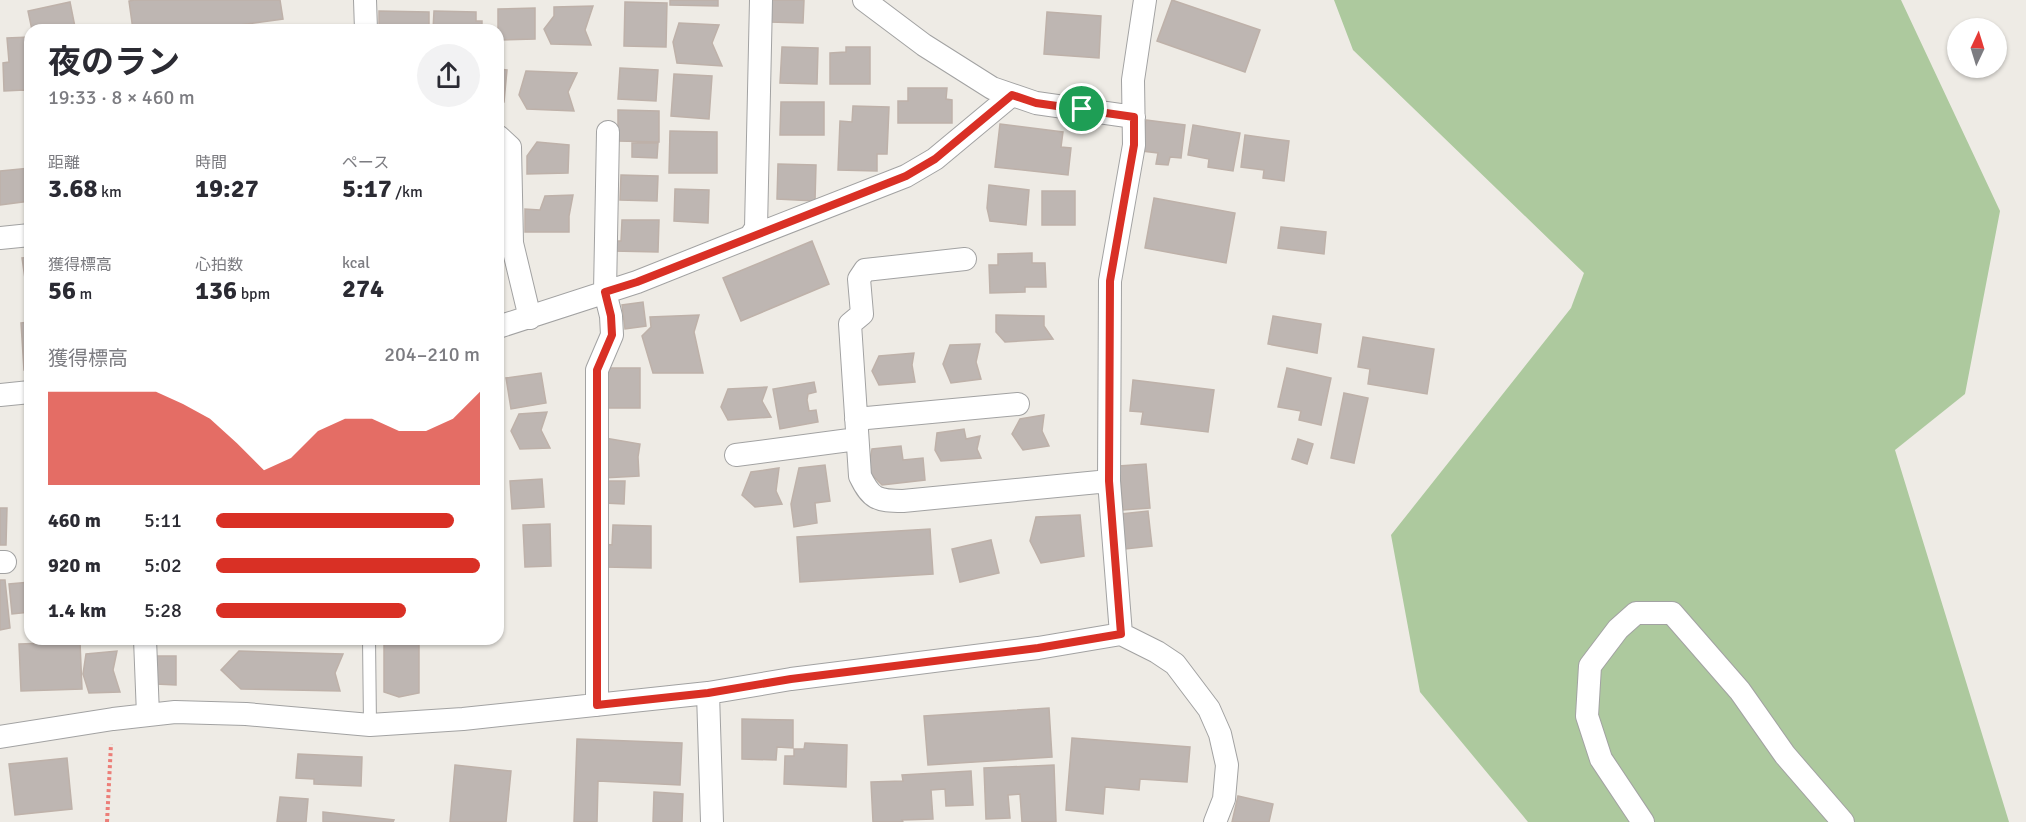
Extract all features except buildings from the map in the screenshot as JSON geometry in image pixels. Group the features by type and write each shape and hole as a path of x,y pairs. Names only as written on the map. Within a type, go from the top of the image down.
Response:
{"street":[{"path":"365,0 366,24"},
{"path":"750,237 756,228 761,0"},
{"path":"864,0 924,45 992,88 1036,103 1134,117"},
{"path":"1121,634 1109,481 1110,281 1134,145 1132,80 1146,0"},
{"path":"504,325 637,282 906,176 935,159 1012,95"},
{"path":"597,705 597,370 612,335 611,316 605,292 608,132"},
{"path":"504,142 510,147 512,243 530,318"},
{"path":"0,238 24,236"},
{"path":"965,259 865,270 859,279 862,315 850,324 860,476 867,490 883,501 903,501 1109,481"},
{"path":"0,395 24,393"},
{"path":"736,455 856,429 1018,404"},
{"path":"1643,822 1601,759 1587,716 1590,666 1618,629 1636,613 1672,613 1740,691 1785,755 1844,822"},
{"path":"0,736 175,712 246,714 370,725 463,719 708,693 791,679 1026,650 1121,634 1175,664 1209,709 1220,734 1227,765 1224,799 1215,822"},
{"path":"146,645 148,716"},
{"path":"708,693 712,822"}],"lane":[{"path":"369,645 370,725"}],"path":[{"path":"106,822 112,719"}],"green space":[{"path":"1334,0 1901,0 2000,211 1965,394 1895,450 2009,822 1528,822 1420,692 1391,535 1571,308 1584,273 1353,50"}],"route":[{"path":"1012,95 1036,103 1082,109 1134,117 1134,145 1110,281 1109,481 1121,634 1038,648 791,679 708,693 597,705 597,370 612,335 611,316 605,292 637,282 906,176 935,159 1012,95"}]}
